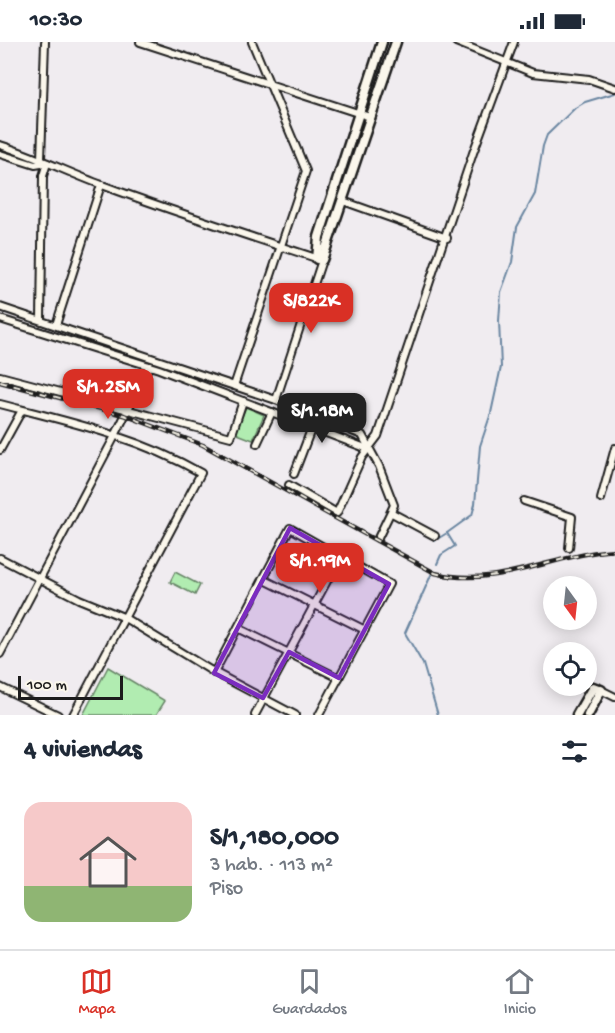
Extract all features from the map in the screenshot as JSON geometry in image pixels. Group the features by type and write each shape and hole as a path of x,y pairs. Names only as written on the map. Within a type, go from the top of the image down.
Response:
{"street":[{"path":"41,320 45,42"},
{"path":"140,42 271,87 370,117"},
{"path":"234,386 306,171 252,42"},
{"path":"320,259 320,237 382,42"},
{"path":"276,400 320,259 343,201 396,42"},
{"path":"456,42 533,72 589,79 615,88"},
{"path":"289,485 337,513 362,457 378,436 447,238 473,153 514,42"},
{"path":"0,145 101,185 320,259"},
{"path":"0,154 35,165 44,161"},
{"path":"56,325 101,185"},
{"path":"343,201 447,238"},
{"path":"0,307 276,400 362,435 379,466 394,505 378,538"},
{"path":"0,319 149,366 368,448"},
{"path":"0,654 116,434 149,366"},
{"path":"0,376 231,437 243,401"},
{"path":"0,404 116,434 167,454 201,473 73,715"},
{"path":"0,450 22,410"},
{"path":"257,444 272,411"},
{"path":"294,474 312,427"},
{"path":"601,499 615,448"},
{"path":"524,501 572,517 569,548"},
{"path":"392,513 435,536"},
{"path":"214,673 290,528 389,584 319,715"},
{"path":"255,715 340,557"},
{"path":"0,558 39,580 123,617 214,673 295,715"},
{"path":"263,579 365,630"},
{"path":"238,628 339,678"},
{"path":"0,687 58,715"},
{"path":"578,715 592,687 615,697"},
{"path":"588,715 601,690"}],"highlighted area":[{"path":"290,528 389,584 339,678 289,652 263,698 214,673"}],"green space":[{"path":"246,407 264,415 253,440 235,433"},
{"path":"175,572 200,585 195,595 170,582"},
{"path":"108,667 165,701 156,715 83,715"}],"waterway":[{"path":"437,564 441,555 455,546 447,533 472,515 475,504 480,446 491,413 501,367 499,321 501,292 512,262 517,227 535,194 547,135 575,108 585,102 615,93"},
{"path":"434,541 447,533"},
{"path":"432,573 405,633 423,664 438,715"}],"railway":[{"path":"0,382 124,415 203,445 435,573 458,577 480,577 615,550"}]}
